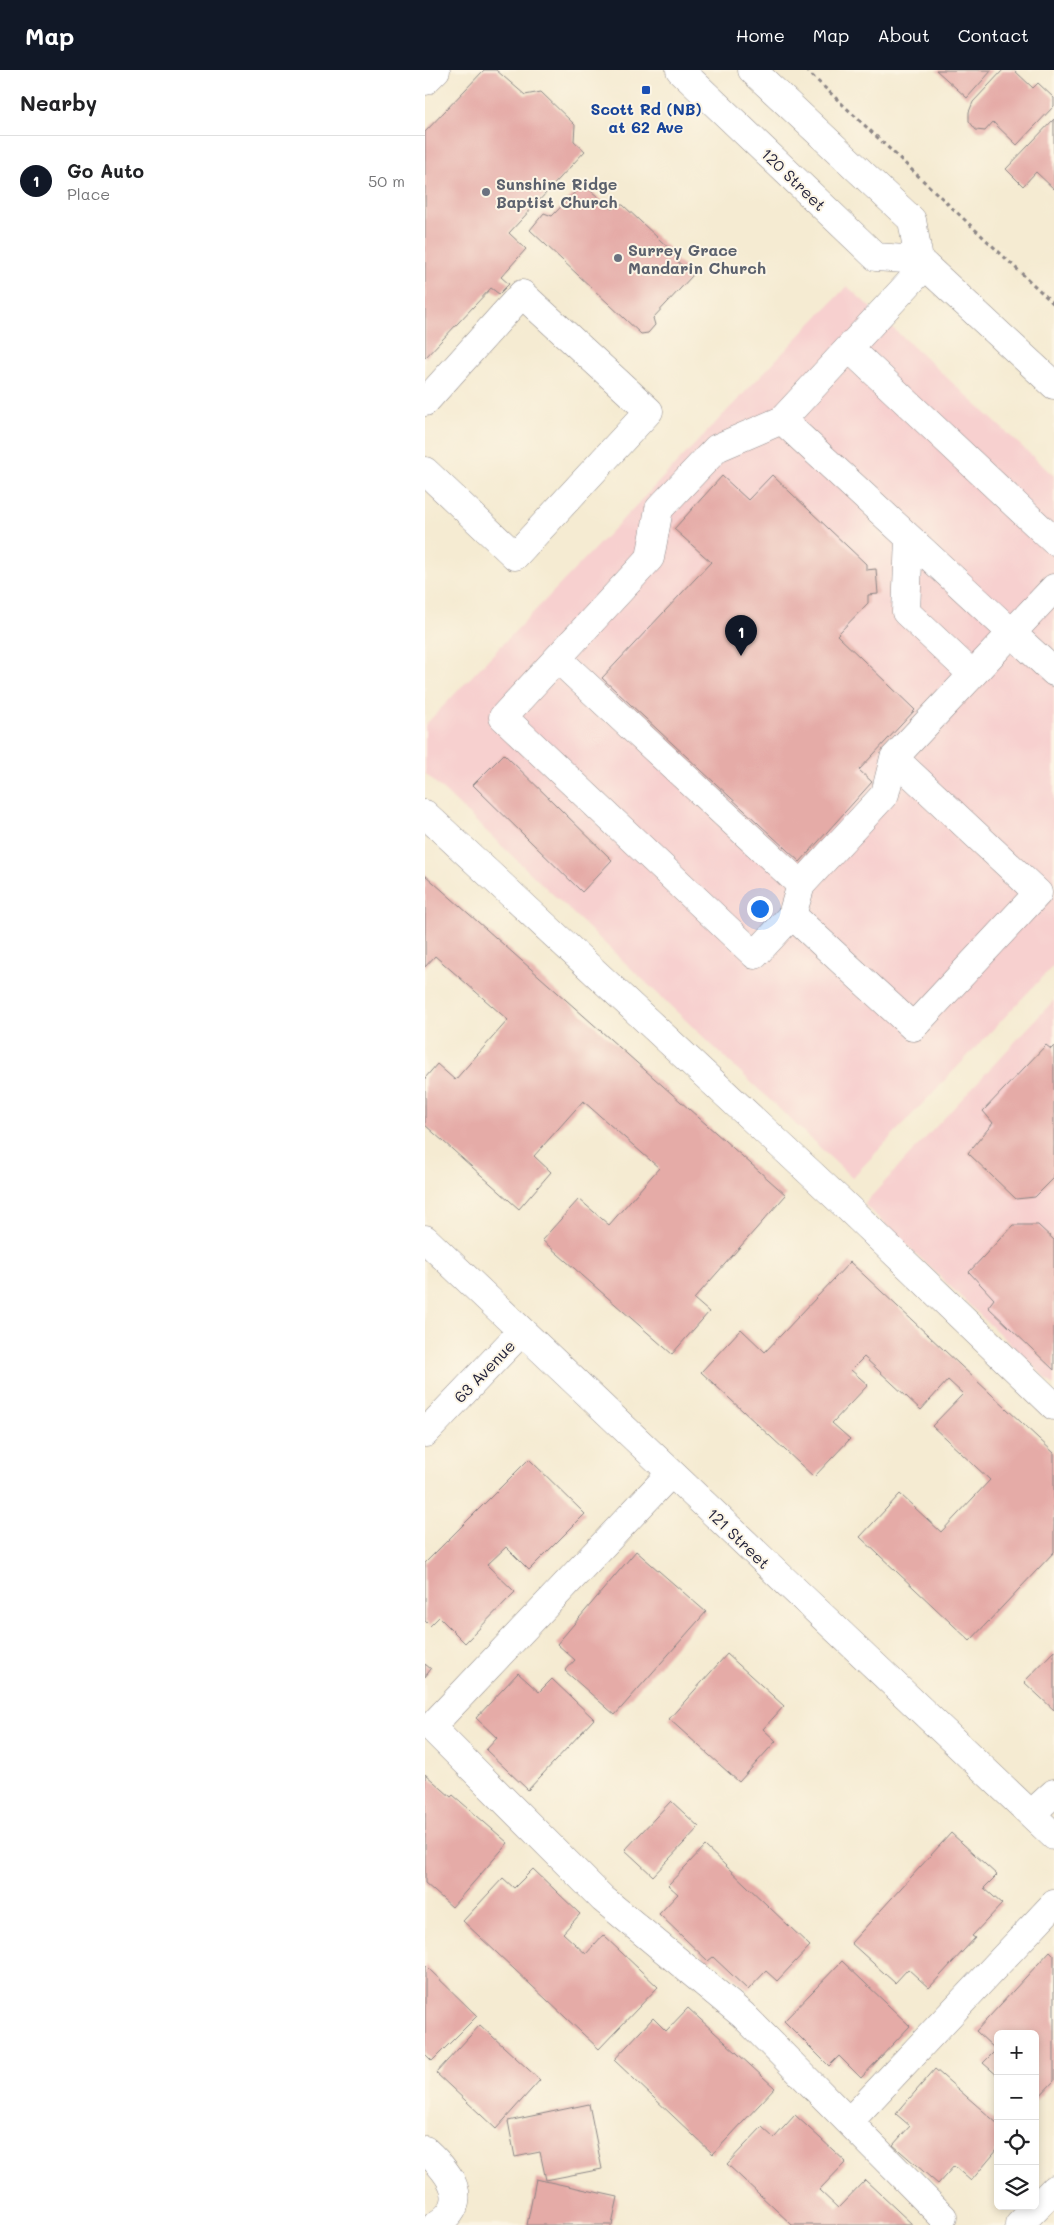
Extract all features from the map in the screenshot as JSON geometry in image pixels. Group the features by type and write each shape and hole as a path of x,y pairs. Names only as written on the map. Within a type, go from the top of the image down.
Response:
{"street":[{"path":"425,81 435,70"},
{"name":"120 Street","path":"680,70 876,258 922,263"},
{"path":"752,70 912,220 922,263 1054,385"},
{"path":"922,263 849,348 782,420 717,448 659,509 650,558 503,717 755,955 792,915 801,885 885,794 894,758 1054,588"},
{"path":"425,402 522,294 649,411 515,556 425,471"},
{"path":"849,348 1054,541"},
{"path":"782,420 1054,672"},
{"path":"909,538 906,612 973,674"},
{"path":"558,659 801,885"},
{"path":"792,915 913,1027 1038,893 894,758"},
{"path":"425,814 847,1207 1054,1406"},
{"name":"121 Street","path":"425,1239 1054,1836"},
{"name":"63 Avenue","path":"425,1433 522,1331"},
{"path":"671,1473 431,1727 603,1899 743,2015 943,2217"},
{"path":"1031,1814 1054,1793"},
{"path":"849,2122 1054,1904"},
{"path":"425,2150 452,2179 456,2195 454,2208 446,2219 437,2225"},
{"path":"1019,2225 1054,2189"}],"path":[{"path":"807,70 1054,304"}],"shaded area":[{"path":"847,286 1054,476 1054,965 852,1178 425,773 425,725"},
{"path":"1054,1000 1054,1386 864,1204"}],"building":[{"name":"Sunshine Ridge Baptist Church","path":"484,70 496,70 525,95 541,92 575,125 574,141 585,151 509,233 526,249 501,277 509,284 499,294 491,288 425,358 425,132"},
{"path":"936,70 992,70 967,98"},
{"path":"1003,70 1014,70 1033,88 1038,83 1054,98 1054,106 1017,145 993,122 985,131 976,130 969,121 969,112 973,102"},
{"path":"1054,119 1054,189 1036,172 1023,186 1006,169"},
{"name":"Surrey Grace Mandarin Church","path":"583,184 612,209 616,205 623,205 676,255 677,261 693,275 653,318 655,325 648,333 641,334 530,230 544,213 552,216"},
{"path":"772,475 866,564 866,570 876,569 878,594 868,595 868,603 837,635 915,710 859,770 872,782 800,862 602,678 711,562 674,529 722,476 748,500"},
{"path":"504,754 612,860 582,892 473,785"},
{"path":"425,875 786,1195 694,1299 709,1312 672,1354 542,1240 579,1199 609,1225 659,1168 583,1101 534,1156 551,1172 519,1209 425,1125 425,1078 437,1064 455,1080 508,1020 435,956 425,967"},
{"path":"1046,1045 1051,1049 1054,1046 1054,1178 1035,1197 1016,1199 968,1153 993,1123 983,1111"},
{"path":"1013,1225 1038,1225 1054,1240 1054,1370 988,1307 994,1299 969,1272"},
{"path":"850,1262 1054,1453 1054,1552 970,1641 860,1537 900,1494 941,1532 990,1480 932,1426 963,1394 948,1380 921,1410 864,1357 851,1370 868,1385 832,1423 850,1439 814,1477 701,1372 741,1329 765,1352"},
{"path":"529,1459 585,1514 529,1570 506,1547 487,1565 515,1592 465,1643 439,1617 430,1626 425,1621 425,1563"},
{"path":"636,1551 706,1612 615,1715 565,1671 575,1660 557,1644"},
{"path":"1054,1651 1054,1710 1024,1682"},
{"path":"727,1654 784,1706 763,1729 776,1741 739,1782 669,1719"},
{"path":"425,1664 431,1669 425,1677"},
{"path":"518,1673 539,1692 552,1679 594,1719 528,1790 486,1750 497,1738 476,1718"},
{"path":"425,1774 451,1797 453,1795 508,1843 452,1907 425,1883"},
{"path":"671,1801 699,1827 653,1876 625,1850"},
{"path":"951,1833 997,1875 984,1888 1002,1904 972,1936 975,1938 929,1988 908,1969 895,1983 851,1943"},
{"path":"705,1846 810,1946 777,1981 766,1971 748,1990 713,1957 708,1961 659,1914 678,1894 668,1885"},
{"path":"533,1869 580,1914 563,1933 586,1954 603,1935 658,1987 599,2049 463,1921 503,1878 514,1888"},
{"path":"1050,1951 1054,1955 1054,2081 1039,2097 1039,2030 994,2030 994,2048 976,2031"},
{"path":"842,1961 910,2026 861,2078 839,2056 829,2066 784,2021"},
{"path":"425,1965 477,2016 432,2061 425,2054"},
{"path":"688,2008 775,2088 713,2154 614,2060 653,2018 666,2031"},
{"path":"480,2025 540,2080 496,2129 436,2073"},
{"path":"994,2052 994,2073 983,2063"},
{"path":"935,2069 994,2121 994,2154 971,2181 954,2166 938,2184 893,2145 910,2126 896,2114"},
{"path":"589,2104 602,2169 546,2180 540,2152 515,2157 508,2121"},
{"path":"795,2115 846,2162 819,2190 838,2208 865,2180 913,2225 792,2225 727,2164 762,2127 774,2138"},
{"path":"536,2179 618,2197 612,2225 527,2225"}],"place":[{"name":"Scott Rd (NB) at 62 Ave","path":"646,90"},
{"name":"Sunshine Ridge Baptist Church","path":"486,192"},
{"name":"Surrey Grace Mandarin Church","path":"618,258"},
{"name":"Go Auto","path":"741,656"}]}
